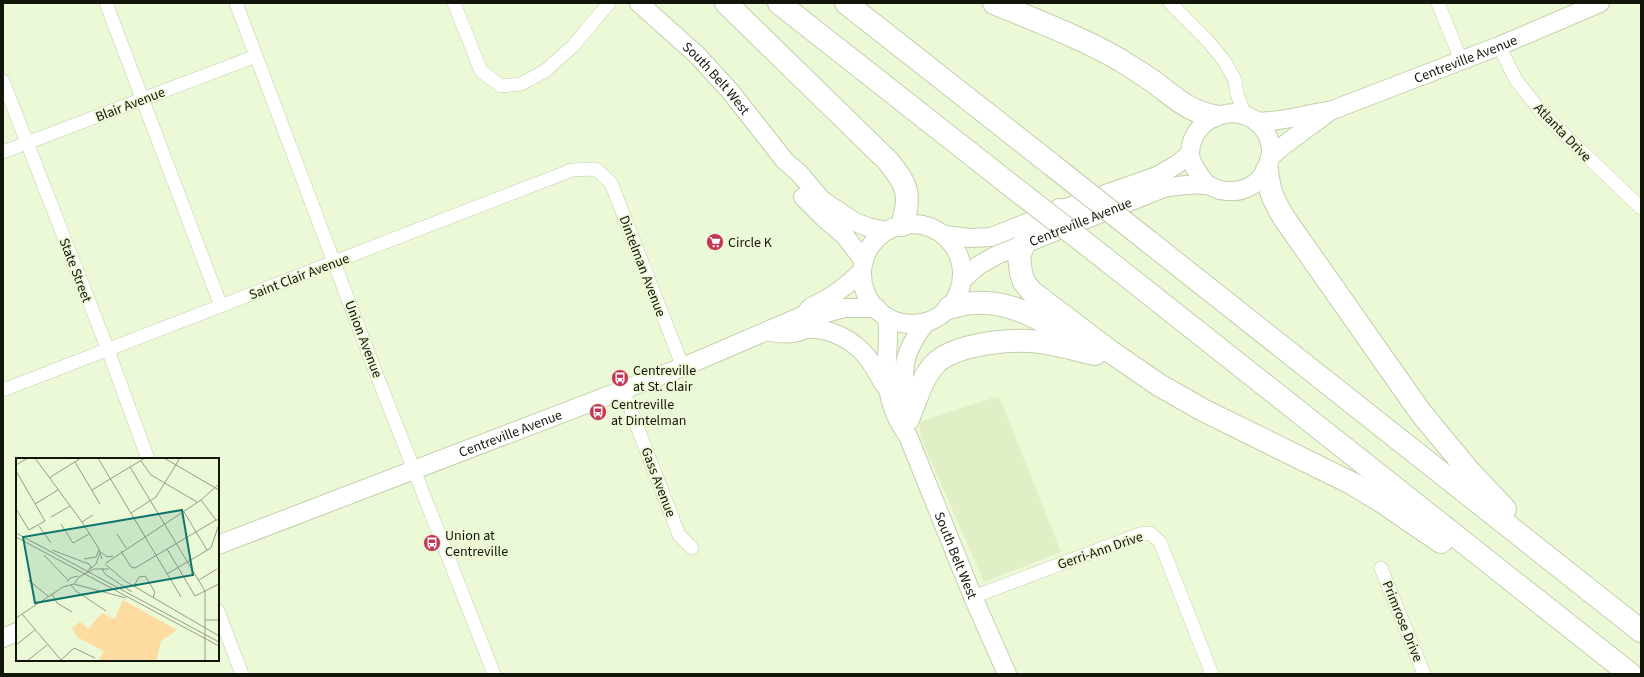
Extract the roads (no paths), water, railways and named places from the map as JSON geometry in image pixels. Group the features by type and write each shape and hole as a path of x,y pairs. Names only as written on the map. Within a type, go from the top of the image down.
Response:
{"highway":[{"path":"726,3 888,161 897,173 904,183 908,197 908,206 894,228"},
{"path":"779,3 1630,674"},
{"path":"846,3 1641,631"},
{"path":"994,3 1078,38 1120,60 1153,81 1192,110 1203,115 1220,115"},
{"path":"1269,163 1269,188 1273,199 1284,218 1421,413 1469,471 1506,510 1518,534"},
{"path":"1060,210 1050,221 1033,231 1024,244 1019,256 1021,273 1024,282 1032,292 1104,347 1159,385 1203,410 1353,484 1422,528 1489,577 1516,584"},
{"path":"949,308 973,303 992,303 1010,306 1058,330 1126,375 1159,385"},
{"path":"908,428 922,383 933,365 950,354 967,347 999,342 1029,341 1095,354"}],"main road":[{"name":"South Belt West","path":"639,3 698,56 730,91 785,161 799,173 822,200 855,222 868,227 894,228 927,226 946,236 956,248 961,264 962,280 958,295 949,308 939,316 926,322 906,323 882,312"},
{"name":"Centreville Avenue","path":"1220,115 1236,113 1251,118 1277,121 1307,114 1330,111 1499,46 1600,3"},
{"name":"Centreville Avenue","path":"962,280 979,265 1024,244 1164,188 1183,185 1207,185 1220,190 1235,192 1248,188 1259,180 1269,163 1295,135 1313,125 1330,111"},
{"path":"1207,185 1196,170 1190,154 1198,131 1205,122 1220,115"},
{"path":"1251,118 1266,131 1270,143 1269,163"},
{"name":"Centreville Avenue","path":"946,236 970,238 991,237 1060,210 1157,176 1176,165 1190,154"},
{"name":"South Belt West","path":"785,161 790,179 801,194 825,219 845,236 863,266 865,290 882,312 889,341 886,372 888,389 898,422 908,428"},
{"path":"863,266 872,244 894,228"},
{"name":"Centreville Avenue","path":"802,316 810,307 838,293 849,285 863,266"},
{"name":"Centreville Avenue","path":"219,546 683,367 802,316 815,316 844,308 882,312"},
{"name":"South Belt West","path":"926,322 912,340 906,354 903,376 908,428 973,596 1007,674"},
{"path":"766,331 792,334 807,329 838,335 850,341 867,356 881,381 888,389"},
{"path":"3,638 16,632"}],"street":[{"path":"106,3 221,306"},
{"name":"Union Avenue","path":"236,3 334,263 494,674"},
{"path":"454,3 482,71 501,86 520,84 545,71 573,46 609,3"},
{"path":"1170,3 1208,41 1225,62 1235,80 1237,94 1251,118"},
{"path":"1438,3 1461,60"},
{"name":"Atlanta Drive","path":"1499,46 1516,80 1542,112 1641,208"},
{"name":"Blair Avenue","path":"3,152 256,56"},
{"name":"State Street","path":"3,81 108,350 148,458"},
{"path":"1220,115 1233,105 1237,94"},
{"name":"Saint Clair Avenue","path":"3,390 572,170 596,169"},
{"name":"Dintelman Avenue","path":"596,169 611,183 683,367"},
{"name":"Gass Avenue","path":"623,390 679,535 692,548"},
{"name":"Gerri-Ann Drive","path":"973,596 1140,534 1150,534 1160,542 1212,674"},
{"name":"Primrose Drive","path":"1381,568 1424,674"},
{"path":"219,614 242,674"}],"place":[{"name":"Circle K","path":"715,242"},
{"name":"Centreville at St. Clair","path":"620,378"},
{"name":"Centreville at Dintelman","path":"598,412"},
{"name":"Union at Centreville","path":"432,543"}]}
